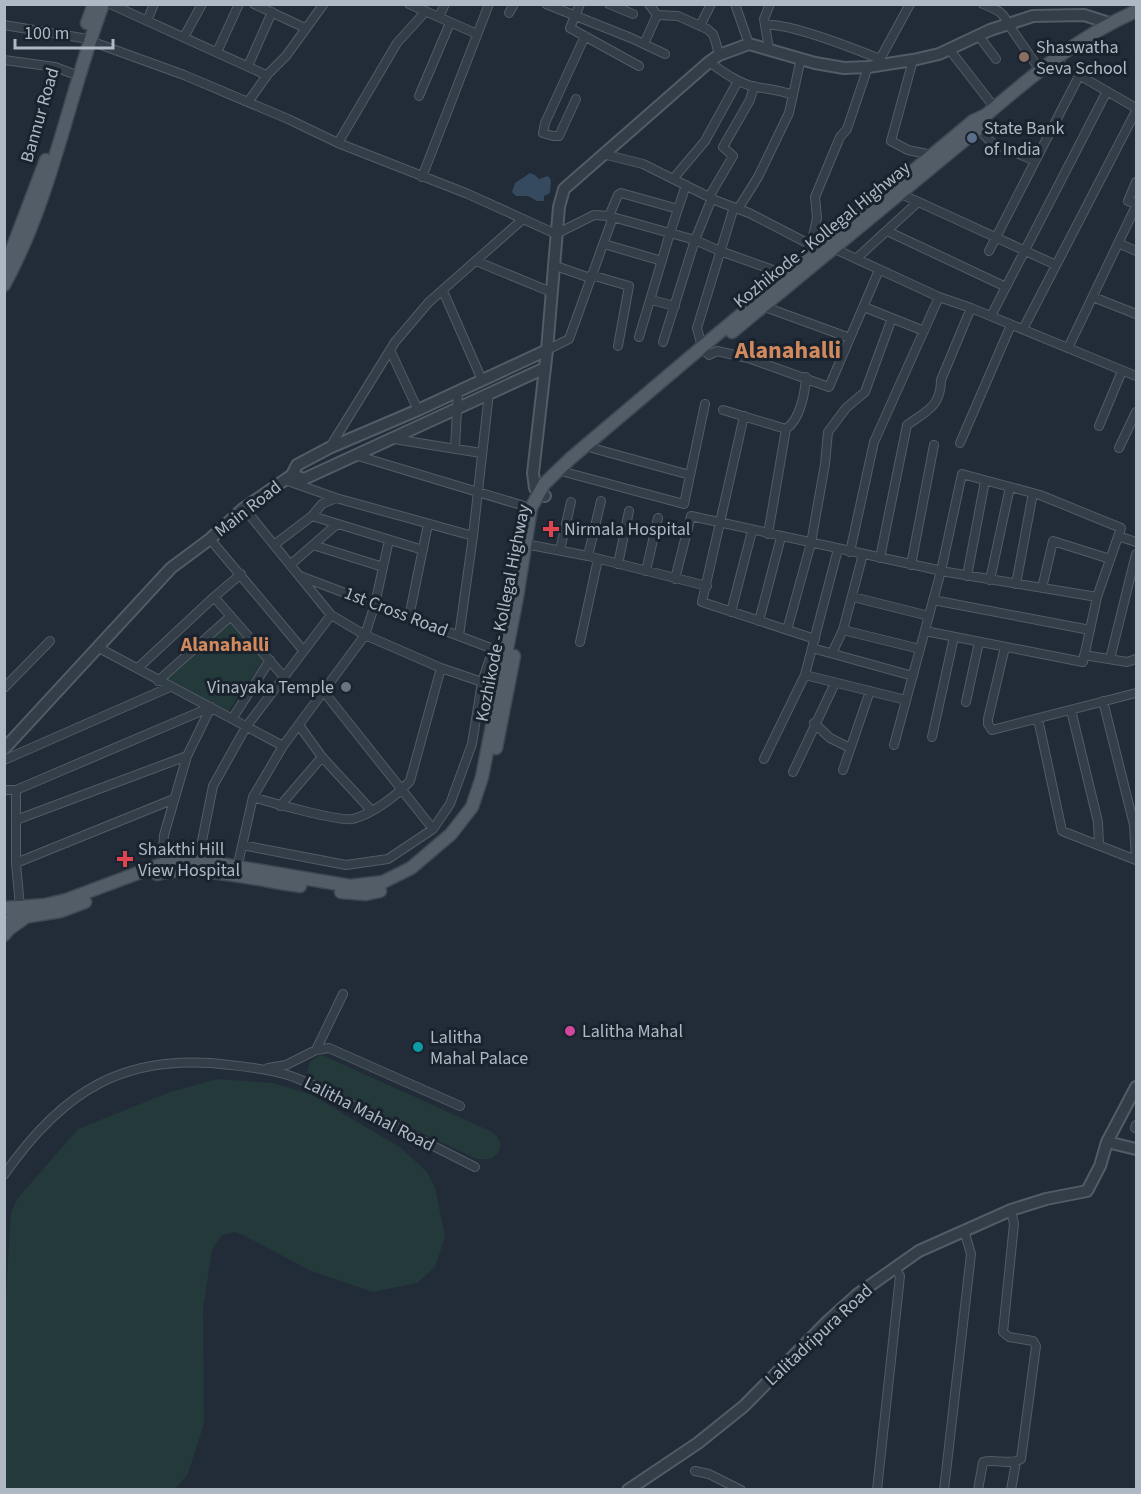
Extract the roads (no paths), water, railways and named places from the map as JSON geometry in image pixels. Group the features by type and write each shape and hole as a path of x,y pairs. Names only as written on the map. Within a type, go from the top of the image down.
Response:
{"main road":[{"name":"Bannur Road","path":"7,270 42,174 71,73 85,40 94,4"},
{"path":"4,285 7,270 50,177 85,40 103,4"},
{"name":"Kozhikode - Kollegal Highway","path":"560,471 592,448 704,350 814,248 973,121 986,115 1053,60 1089,34 1137,10"},
{"name":"Kozhikode - Kollegal Highway","path":"6,916 20,907 66,900 139,877 164,872 193,871 366,894 385,890 405,880 457,839 478,810 489,779 510,678 529,545 531,508 560,471 704,350 765,307 901,194 978,129 986,115"},
{"name":"Kozhikode - Kollegal Highway","path":"6,916 29,916 61,911 139,877 162,864 185,861 198,861 350,886 383,882 411,868 451,834 472,807 482,777 506,653 542,494"},
{"path":"4,935 13,925 29,916"}],"street":[{"path":"110,4 268,74"},
{"path":"147,21 154,4"},
{"path":"184,37 202,4"},
{"path":"217,52 239,4"},
{"path":"254,4 305,28"},
{"path":"409,4 477,34"},
{"path":"439,17 445,4"},
{"path":"422,177 489,4"},
{"path":"509,13 513,4"},
{"path":"546,4 665,54"},
{"path":"580,4 570,28 639,66"},
{"path":"609,4 633,14"},
{"path":"649,4 657,15"},
{"path":"700,26 711,4"},
{"path":"735,4 749,44"},
{"path":"769,49 764,19 770,4"},
{"path":"603,154 643,164 814,248 817,218 815,197 840,137 847,129 875,64 910,4"},
{"path":"983,4 1001,12 1040,70"},
{"path":"248,102 268,74 286,56 322,5"},
{"path":"248,66 272,12"},
{"path":"338,143 397,43 426,12"},
{"path":"644,44 657,15"},
{"path":"657,15 678,16 713,34 719,55"},
{"path":"542,494 535,488 533,473 547,350 556,234 564,189 709,62 719,55 749,44 815,63 843,68 913,60 939,54 978,35 1033,16 1084,15 1109,23"},
{"path":"419,96 450,23"},
{"path":"765,25 773,24 795,29 875,64"},
{"path":"4,25 85,40 184,75 338,143 468,194 556,234"},
{"path":"978,35 996,60"},
{"path":"576,99 559,136 543,133 545,123 585,36"},
{"path":"949,50 991,103"},
{"path":"801,58 789,113 772,149 736,208 720,251 697,328 704,350 709,355 717,351 748,358 829,387 879,270"},
{"path":"4,60 55,67 71,73"},
{"path":"913,60 891,141 908,150 932,155"},
{"path":"1023,329 1137,109 1053,60"},
{"path":"709,62 738,81 777,89 793,95"},
{"path":"989,251 1080,74"},
{"path":"673,179 705,141 738,81"},
{"path":"663,342 695,240 711,198 733,156 723,147 750,99 754,86"},
{"path":"991,316 1107,91"},
{"path":"978,129 990,142 1035,161"},
{"path":"1068,348 1137,205 1128,201 1137,182"},
{"path":"639,338 686,185"},
{"path":"547,350 569,339 604,244 618,195 621,193 678,209"},
{"path":"901,194 1056,265"},
{"path":"857,258 918,202"},
{"path":"556,234 594,215 611,217 695,240 787,275"},
{"path":"329,448 390,350 429,302 523,219"},
{"path":"887,231 1006,287"},
{"path":"1118,243 1137,251"},
{"path":"604,244 662,261"},
{"path":"835,249 939,297 1137,376"},
{"path":"476,261 551,292"},
{"path":"554,265 629,286 618,346"},
{"path":"443,291 482,380"},
{"path":"850,552 874,442 939,297"},
{"path":"1093,297 1137,314"},
{"path":"651,300 675,306"},
{"path":"765,307 849,338"},
{"path":"864,307 924,331"},
{"path":"880,558 907,425 934,406 941,392 941,380 971,308"},
{"path":"787,630 810,543 825,464 828,432 846,408 865,392 892,318"},
{"path":"960,442 1011,324"},
{"path":"390,350 418,410"},
{"name":"Main Road","path":"4,749 171,568 210,539 244,508 289,478 297,465 329,448 418,410 547,350"},
{"path":"289,478 304,479 545,368"},
{"path":"1099,426 1122,371"},
{"path":"723,410 786,429 793,425 805,391 806,378"},
{"path":"455,448 458,391"},
{"path":"459,636 489,393"},
{"path":"705,404 684,504 691,516 911,565 1096,597"},
{"path":"1119,448 1137,412"},
{"path":"744,416 702,602 815,639"},
{"path":"768,534 786,429"},
{"path":"390,438 481,453"},
{"path":"911,565 934,445"},
{"path":"592,448 690,475"},
{"path":"354,455 531,508"},
{"path":"560,471 684,504"},
{"path":"894,745 941,571 962,474 1033,493 1121,528 1096,597 1083,662 925,631"},
{"path":"289,478 336,498 473,536"},
{"path":"967,576 985,481"},
{"path":"990,580 1010,487"},
{"path":"1016,584 1033,493"},
{"path":"274,545 312,516 322,504 336,498"},
{"path":"588,556 601,501"},
{"path":"560,550 571,502"},
{"path":"244,508 331,615 365,635 441,668 482,682"},
{"path":"618,564 629,511"},
{"path":"312,516 423,550"},
{"path":"675,579 691,516"},
{"path":"646,571 658,518"},
{"path":"290,565 337,524"},
{"path":"409,618 428,524"},
{"path":"732,612 752,531"},
{"path":"1118,536 1137,542"},
{"path":"759,621 781,537"},
{"path":"210,539 303,650"},
{"path":"237,867 253,797 283,746 365,635 375,604 389,540"},
{"path":"1042,588 1053,541 1110,559"},
{"path":"529,545 588,556 707,586"},
{"path":"313,546 383,567"},
{"path":"764,759 805,675 838,549"},
{"path":"831,653 843,630 863,554"},
{"path":"1110,659 1137,554"},
{"path":"580,642 598,559"},
{"path":"138,668 241,574"},
{"name":"1st Cross Road","path":"298,575 506,653"},
{"path":"214,597 284,677"},
{"path":"853,597 929,616"},
{"path":"933,600 1090,630"},
{"path":"198,861 213,786 246,728 331,615"},
{"path":"158,681 231,616"},
{"path":"843,630 920,649"},
{"path":"932,737 954,637"},
{"path":"4,688 50,641"},
{"path":"966,702 980,642"},
{"path":"1005,646 988,724 992,730 1137,693"},
{"path":"99,648 283,746"},
{"path":"812,648 913,676"},
{"path":"242,845 346,865 388,859 433,829 450,804 472,744 482,682 493,649"},
{"path":"1084,655 1126,662 1137,659"},
{"path":"232,719 270,660"},
{"path":"253,797 279,806 351,820 398,794 410,780 441,668"},
{"path":"805,675 906,700"},
{"path":"793,772 814,723 835,683"},
{"path":"4,760 170,687"},
{"path":"843,770 870,691"},
{"path":"324,692 433,829"},
{"path":"1038,719 1062,831 1136,860 1134,825 1103,701"},
{"path":"162,864 164,835 187,756 211,707"},
{"path":"4,790 16,790 211,707"},
{"path":"1071,710 1098,822 1099,845"},
{"path":"814,723 830,738 850,748"},
{"path":"299,725 322,757 370,810"},
{"path":"16,820 187,756"},
{"path":"279,806 322,757"},
{"path":"16,790 16,863 20,907"},
{"path":"16,863 174,798"},
{"path":"316,1050 343,994"},
{"name":"Lalitha Mahal Road","path":"261,1069 286,1065 323,1048 338,1050 460,1106"},
{"name":"Lalitha Mahal Road","path":"4,1175 62,1108 81,1093 98,1083 134,1069 179,1062 203,1062 279,1072 306,1082 475,1167"},
{"name":"Lalitadripura Road","path":"628,1489 698,1443 744,1406 858,1294 919,1251 1011,1210 1046,1199 1087,1191 1100,1166 1107,1142 1137,1088"},
{"path":"1107,1142 1137,1149"},
{"path":"978,1490 983,1462 991,1459 1016,1462 1021,1459 1036,1346 1033,1341 1009,1338 1003,1332 1014,1224 1011,1210"},
{"path":"944,1490 971,1254 964,1230"},
{"path":"877,1490 900,1276 895,1268"},
{"path":"1011,1490 1016,1462"},
{"path":"694,1471 709,1474 741,1490"}],"water":[{"path":"530,173 539,179 548,176 551,180 550,193 544,196 544,201 537,201 528,196 516,196 512,192 515,183"}],"place":[{"name":"Shaswatha Seva School","path":"1024,57"},
{"name":"State Bank of India","path":"972,138"},
{"name":"Nirmala Hospital","path":"551,529"},
{"name":"Vinayaka Temple","path":"346,687"},
{"name":"Shakthi Hill View Hospital","path":"125,859"},
{"name":"Lalitha Mahal","path":"570,1031"},
{"name":"Lalitha Mahal Palace","path":"418,1047"}],"district":[{"name":"Alanahalli","path":"788,350"},
{"name":"Alanahalli","path":"225,645"}]}
